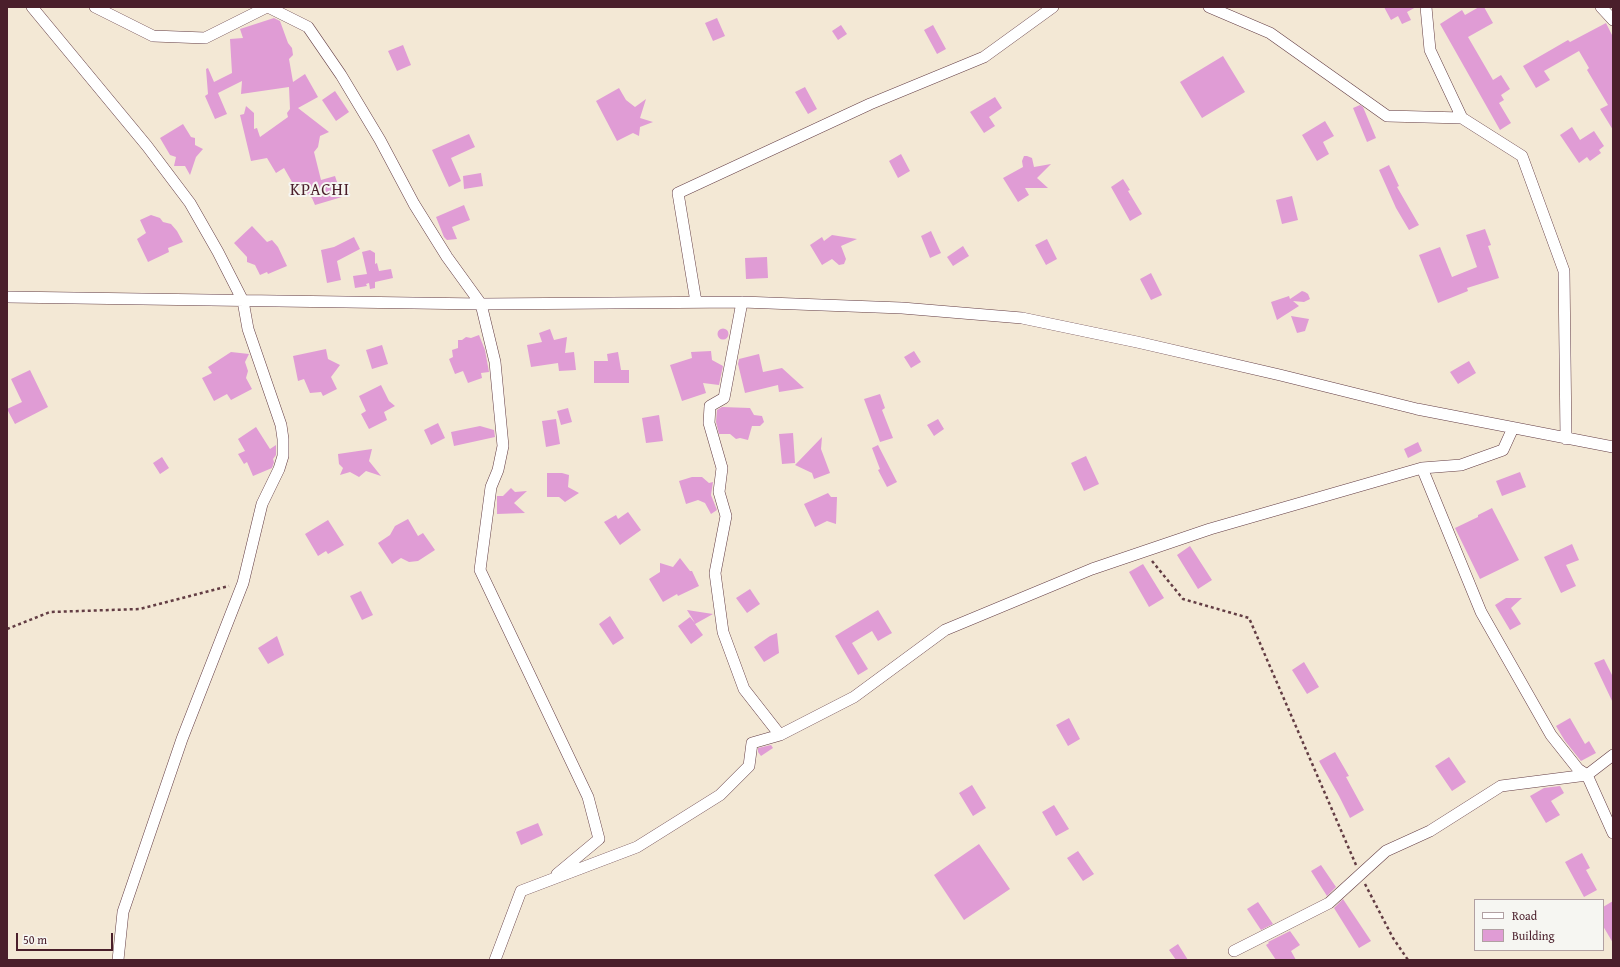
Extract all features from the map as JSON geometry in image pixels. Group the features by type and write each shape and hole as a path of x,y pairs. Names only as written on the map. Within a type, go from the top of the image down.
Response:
{"street":[{"path":"32,7 146,146 190,203 243,300 248,329 281,425 283,456 279,470 262,504 243,583 182,739 123,912 118,960"},
{"path":"95,7 153,36 205,38 267,7 308,27 345,82 380,140 414,204 447,257 481,304 495,362 503,446 498,470 490,492 480,570 588,797 599,839 550,880"},
{"path":"696,302 678,193 870,104 984,58 1053,7"},
{"path":"1209,7 1270,33 1387,116 1462,118 1522,156 1564,271 1566,439"},
{"path":"1426,7 1430,50 1462,118"},
{"path":"1601,7 1613,20"},
{"path":"7,296 481,304 742,302 902,308 1022,318 1137,342 1417,409 1613,447"},
{"path":"742,302 724,398 710,406 709,423 722,468 719,492 726,516 714,573 723,632 744,689 780,735"},
{"path":"495,960 521,891 638,847 720,795 749,766 752,742 780,735 854,697 945,630 1092,570 1210,529 1422,468 1461,465 1503,450 1513,428"},
{"path":"1422,468 1480,612 1551,735 1578,769 1587,775 1613,833"},
{"path":"1234,951 1328,903 1386,851 1430,831 1501,786 1587,775 1613,755"}],"path":[{"path":"1145,551 1183,600 1249,618 1360,874 1393,938 1408,960"},
{"path":"7,629 50,612 140,609 243,583"}],"building":[{"path":"1384,7 1416,7 1407,12 1411,20 1402,24 1398,16 1391,20"},
{"path":"1479,7 1484,7 1493,23 1468,37 1493,80 1501,75 1510,89 1501,95 1504,100 1499,103 1511,123 1500,130 1440,24 1462,10 1465,15"},
{"path":"274,18 280,21 288,43 292,48 293,55 289,59 293,82 305,74 318,97 298,108 329,132 320,136 318,147 314,152 321,180 335,176 342,197 315,205 312,198 307,194 304,184 296,189 284,168 276,173 267,158 251,161 240,115 244,114 246,106 254,113 254,129 257,128 260,137 288,117 287,113 290,109 289,87 241,94 242,81 218,93 227,114 215,119 205,96 208,94 206,69 208,68 214,82 232,73 230,39 243,38 240,29"},
{"path":"717,18 725,36 713,41 705,23"},
{"path":"1606,23 1613,37 1613,130 1600,109 1608,105 1587,70 1589,68 1579,51 1544,71 1550,80 1536,88 1523,66 1568,40 1570,42"},
{"path":"841,25 847,34 838,40 832,31"},
{"path":"933,25 946,49 937,54 924,30"},
{"path":"403,45 411,65 397,71 388,51"},
{"path":"1223,56 1245,92 1202,118 1180,82"},
{"path":"805,87 817,109 808,114 795,92"},
{"path":"619,88 626,100 635,107 646,99 640,118 653,122 640,127 639,136 633,133 617,141 596,101"},
{"path":"335,91 349,112 336,121 322,100"},
{"path":"995,97 1002,108 989,117 995,126 984,133 970,112"},
{"path":"1360,105 1363,107 1376,138 1367,142 1353,108"},
{"path":"1325,121 1334,136 1323,142 1329,154 1317,161 1302,135"},
{"path":"183,124 191,137 195,138 195,145 203,149 196,157 190,175 185,166 174,166 176,157 170,155 160,138"},
{"path":"1572,127 1580,140 1594,131 1604,146 1599,150 1601,153 1590,161 1587,157 1579,163 1560,135"},
{"path":"469,134 475,147 451,158 461,181 449,187 432,150"},
{"path":"901,154 910,171 898,178 889,161"},
{"path":"1024,156 1032,158 1034,167 1051,164 1037,178 1048,188 1025,188 1029,195 1018,202 1003,178 1023,167 1022,161"},
{"path":"1389,165 1399,186 1397,187 1419,225 1409,230 1396,208 1379,170"},
{"path":"481,173 483,186 464,189 463,176"},
{"path":"1123,179 1130,190 1128,191 1142,214 1130,221 1111,187"},
{"path":"1292,196 1298,220 1282,224 1276,200"},
{"path":"464,205 470,220 452,227 457,239 447,240 444,237 436,217"},
{"path":"151,215 160,218 163,222 171,224 183,242 168,248 169,252 148,262 137,239 146,233 140,220"},
{"path":"252,226 267,242 272,240 278,247 287,266 268,274 267,272 260,275 255,265 247,262 247,257 234,243"},
{"path":"1485,229 1491,245 1488,246 1499,278 1467,288 1468,291 1438,303 1419,255 1440,247 1452,277 1477,267 1466,235"},
{"path":"931,231 941,253 930,258 921,236"},
{"path":"832,235 857,239 841,246 846,259 844,264 839,265 832,259 822,265 810,245 822,237 824,241"},
{"path":"354,237 360,249 337,261 341,280 327,283 321,250 334,247"},
{"path":"1047,239 1057,259 1046,265 1035,245"},
{"path":"963,246 969,256 953,266 947,257"},
{"path":"370,250 375,253 375,264 377,263 379,271 391,269 393,278 375,282 375,288 370,289 369,283 366,284 367,286 355,288 353,276 367,274 362,252"},
{"path":"767,257 768,278 746,279 745,258"},
{"path":"1151,273 1162,295 1151,300 1140,279"},
{"path":"1302,291 1308,294 1310,299 1304,302 1293,301 1299,306 1277,320 1271,302 1289,296 1290,299"},
{"path":"1291,316 1309,319 1305,331 1297,333"},
{"path":"723,328 727,330 729,334 727,338 723,340 719,338 717,334 719,330"},
{"path":"550,329 554,340 567,337 565,353 574,352 576,370 559,371 558,363 531,367 527,345 542,342 539,333"},
{"path":"479,335 485,350 489,372 481,373 482,378 468,383 463,371 455,374 449,359 453,357 452,350 458,348 458,340"},
{"path":"382,345 388,364 372,369 366,350"},
{"path":"326,349 328,359 340,365 331,377 337,389 323,396 321,392 310,393 304,379 298,381 293,356"},
{"path":"711,351 712,360 723,366 719,385 703,383 706,393 682,401 670,365 692,358 691,352"},
{"path":"914,351 921,362 911,368 904,357"},
{"path":"231,352 249,354 245,362 248,371 246,378 252,389 231,400 227,394 214,401 202,378 212,373 208,367"},
{"path":"618,352 621,370 629,370 629,383 594,383 594,361 608,361 607,354"},
{"path":"759,354 763,372 782,368 804,388 779,392 778,385 745,393 738,364 739,359"},
{"path":"1469,361 1476,373 1458,384 1450,372"},
{"path":"30,370 48,407 15,424 7,409 22,402 11,379"},
{"path":"381,385 389,401 395,406 384,412 387,420 369,429 361,414 366,411 359,396"},
{"path":"880,394 885,408 882,410 893,438 880,442 864,399"},
{"path":"722,407 750,408 754,415 762,416 764,422 760,426 752,426 748,440 740,438 736,439 730,434 719,434 716,422 717,410"},
{"path":"568,408 572,422 561,425 557,411"},
{"path":"659,415 663,441 646,443 642,418"},
{"path":"556,419 560,444 546,447 542,421"},
{"path":"938,419 944,429 934,436 927,425"},
{"path":"438,423 445,438 431,445 424,430"},
{"path":"480,426 494,430 495,437 454,446 451,432"},
{"path":"256,427 270,449 276,445 276,455 273,459 274,462 272,468 253,476 247,462 244,464 238,454 245,451 238,439"},
{"path":"793,433 795,463 782,464 779,434"},
{"path":"822,437 821,449 830,473 814,479 812,473 795,465"},
{"path":"1418,442 1422,451 1408,458 1404,449"},
{"path":"878,445 897,482 887,487 878,470 880,469 872,448"},
{"path":"372,449 369,461 381,476 366,471 359,477 350,472 340,475 343,468 339,464 338,454"},
{"path":"1086,456 1099,484 1084,491 1071,463"},
{"path":"162,457 169,468 160,474 153,463"},
{"path":"1520,472 1526,487 1502,496 1496,481"},
{"path":"547,473 562,473 569,475 568,487 579,493 565,502 559,497 547,497"},
{"path":"692,477 702,477 709,483 713,482 711,495 717,510 711,514 705,503 698,500 686,504 679,481"},
{"path":"511,488 515,492 527,491 514,503 525,513 497,514 497,496 503,496"},
{"path":"828,493 831,497 837,497 836,524 827,521 815,527 804,504"},
{"path":"1492,508 1519,560 1480,579 1455,528 1478,517 1478,515"},
{"path":"628,512 641,530 620,545 604,522 616,515 618,519"},
{"path":"408,519 418,536 423,533 435,550 418,561 409,562 401,558 392,564 378,543 390,535 395,526"},
{"path":"328,520 344,545 328,554 326,551 318,556 305,534"},
{"path":"1572,544 1579,560 1566,565 1576,586 1561,593 1544,557"},
{"path":"1190,546 1212,580 1198,589 1177,555"},
{"path":"680,558 690,571 692,571 699,586 678,596 677,594 663,602 649,579 660,572 660,563 673,567"},
{"path":"1143,564 1164,598 1149,607 1129,572"},
{"path":"750,589 760,604 747,613 736,598"},
{"path":"361,591 373,615 362,620 350,596"},
{"path":"1506,598 1522,598 1511,608 1521,624 1510,630 1495,605"},
{"path":"687,610 713,614 695,624 703,635 691,644 678,626 690,617 695,623"},
{"path":"878,610 892,633 878,641 872,631 852,643 868,669 858,675 835,636"},
{"path":"610,616 624,638 613,645 599,624"},
{"path":"777,633 779,653 764,662 754,647"},
{"path":"277,636 284,655 268,664 258,648"},
{"path":"1604,659 1613,677 1613,703 1594,663"},
{"path":"1304,662 1319,687 1307,694 1292,670"},
{"path":"1069,718 1080,739 1068,746 1056,725"},
{"path":"1570,718 1585,744 1589,741 1596,753 1581,761 1565,741 1556,726"},
{"path":"771,745 773,748 761,756 758,752 758,748"},
{"path":"1335,752 1349,776 1346,777 1364,810 1350,818 1319,761"},
{"path":"1449,757 1466,782 1452,791 1435,766"},
{"path":"972,785 986,808 973,816 959,793"},
{"path":"1560,786 1564,793 1551,801 1560,815 1546,823 1530,796 1544,788"},
{"path":"1054,805 1069,829 1056,836 1042,812"},
{"path":"538,823 543,835 521,845 516,832"},
{"path":"979,844 1010,889 964,920 934,875"},
{"path":"1078,851 1094,874 1083,881 1067,858"},
{"path":"1582,853 1590,868 1586,870 1597,890 1584,897 1565,862"},
{"path":"1321,865 1336,887 1327,896 1311,871"},
{"path":"1343,899 1371,941 1359,948 1334,908"},
{"path":"1613,901 1613,943 1604,928 1604,906"},
{"path":"1258,902 1273,924 1261,930 1247,909"},
{"path":"1290,931 1300,945 1291,951 1296,960 1276,960 1266,945 1269,943 1268,942"},
{"path":"1178,944 1188,960 1176,960 1169,950"}],"district":[{"name":"KPACHI","path":"320,191"}]}
